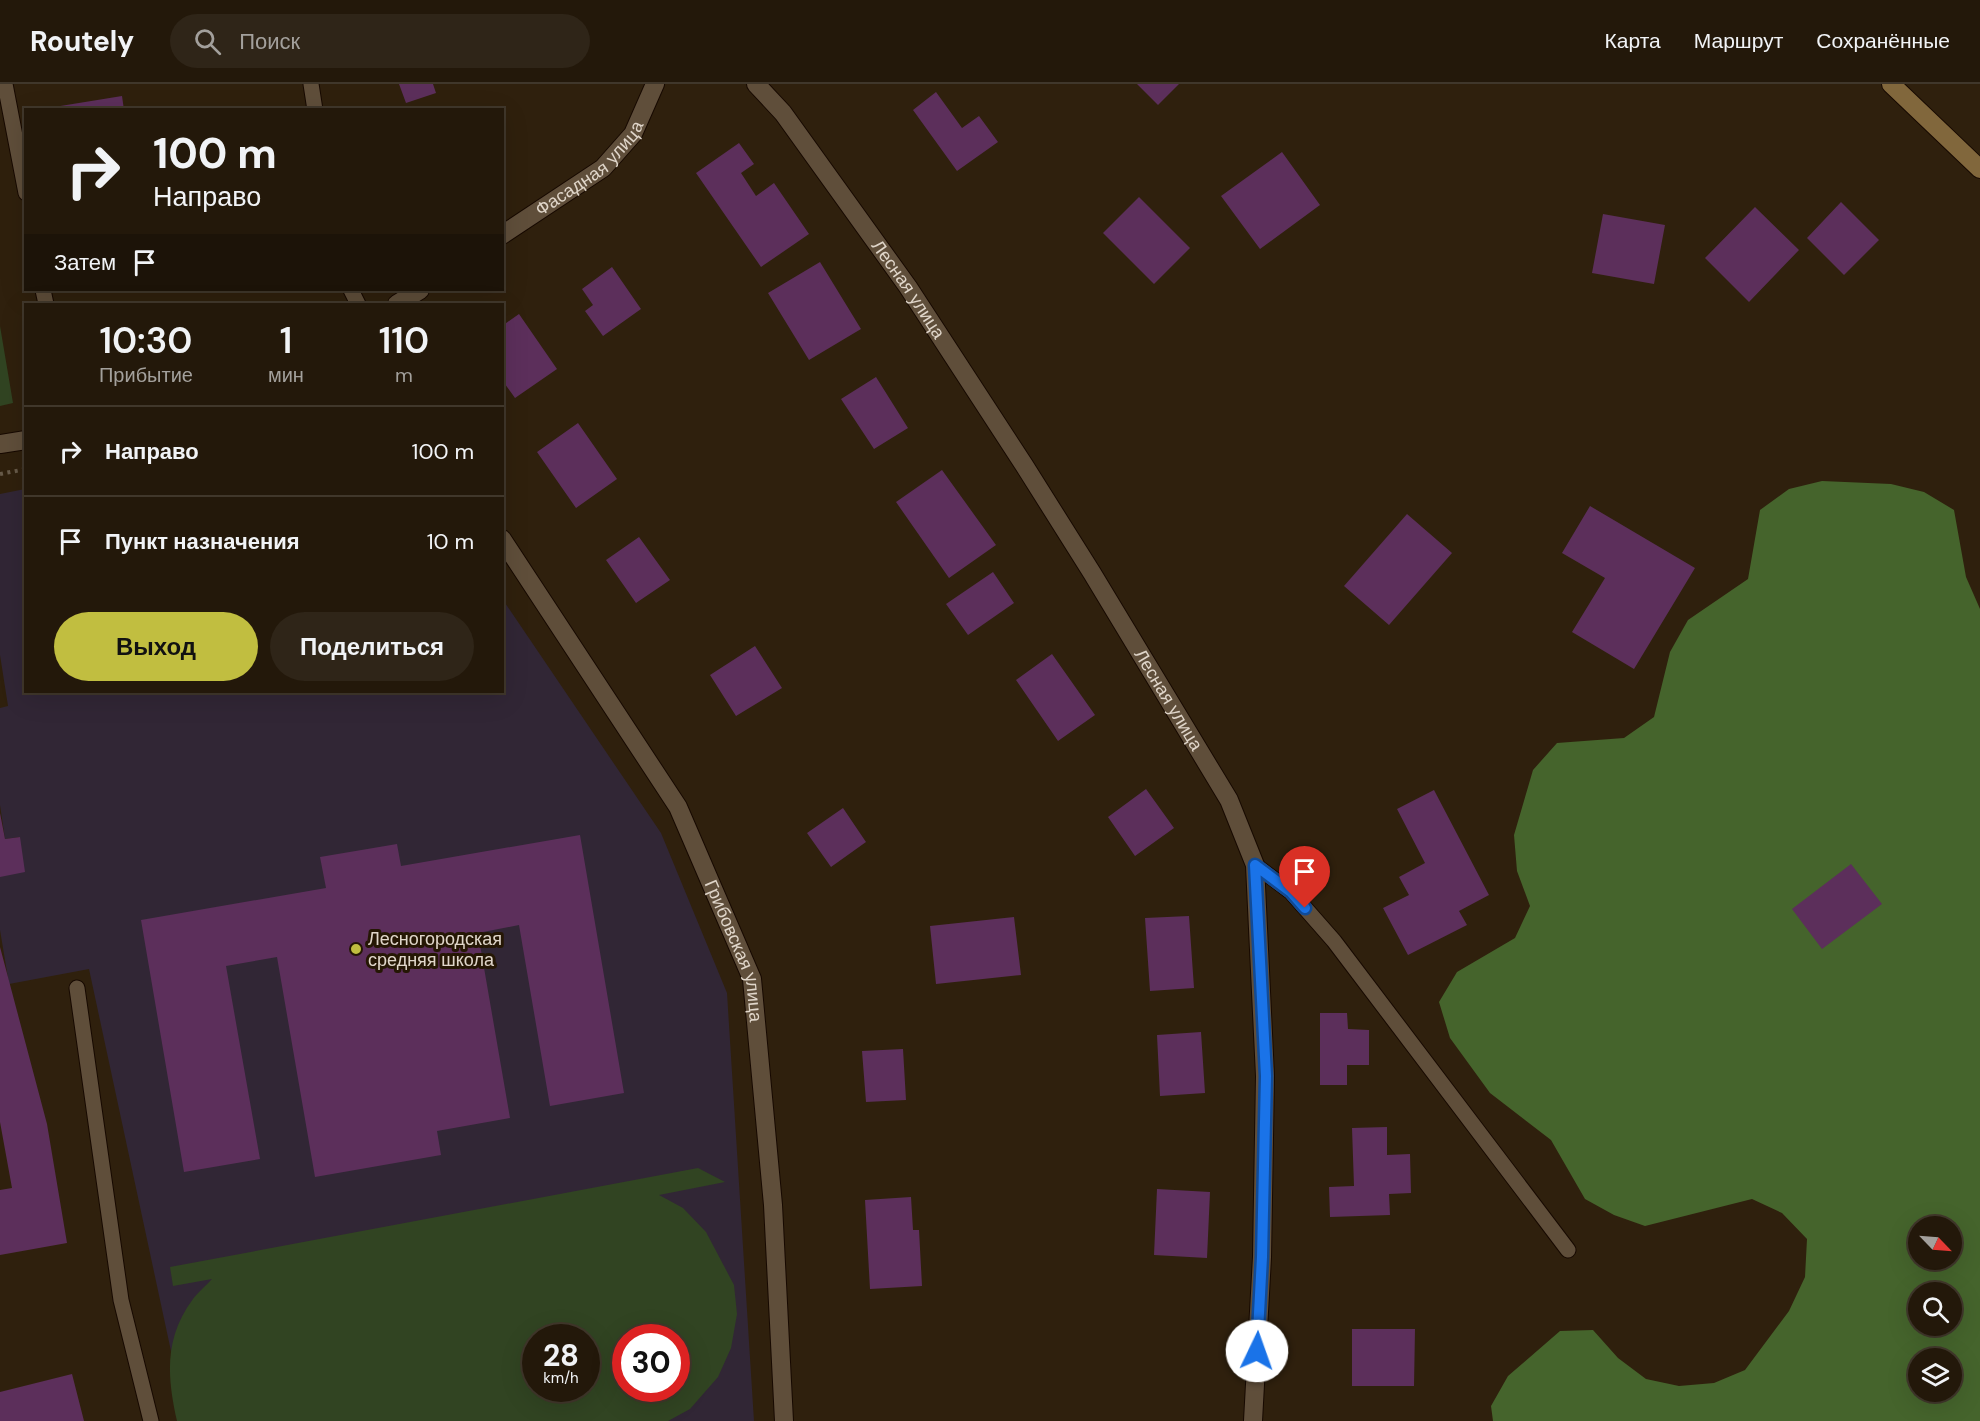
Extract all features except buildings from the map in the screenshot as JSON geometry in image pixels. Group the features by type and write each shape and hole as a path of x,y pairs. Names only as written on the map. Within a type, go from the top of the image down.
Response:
{"street":[{"name":"Фасадная улица","path":"504,234 603,168 633,134 655,84"},
{"name":"Лесная улица","path":"756,84 783,114 908,287 1030,475 1229,800 1255,865 1266,1076 1262,1257 1253,1421"},
{"path":"1891,84 1980,169"},
{"path":"399,303 418,291"},
{"path":"0,444 24,440"},
{"name":"Грибовская улица","path":"504,542 678,807 752,979 773,1205 784,1421"}],"lane":[{"path":"5,84 24,183"},
{"path":"311,84 315,108"},
{"path":"1255,865 1291,892 1334,941 1568,1250"},
{"path":"77,988 120,1300 151,1421"}],"path":[{"path":"0,474 24,469"}],"shaded area":[{"name":"Лесногородская средняя школа","path":"24,489 24,693 504,693 504,601 661,833 727,993 754,1421 186,1421 89,969 9,984 0,930 0,877 20,837 5,839 0,805 0,708 8,706 0,655 0,494"}],"green space":[{"path":"0,326 13,403 0,406"},
{"path":"1822,481 1891,484 1924,492 1954,510 1966,577 1980,609 1980,1421 1493,1421 1491,1406 1508,1376 1560,1331 1593,1330 1618,1358 1646,1379 1679,1386 1714,1383 1745,1370 1789,1311 1805,1277 1807,1239 1782,1213 1752,1199 1645,1226 1614,1215 1585,1199 1551,1140 1490,1093 1450,1038 1439,1002 1457,972 1515,938 1530,906 1517,871 1514,835 1533,770 1557,743 1624,738 1654,717 1670,652 1688,620 1748,579 1760,510 1789,489"},
{"path":"698,1168 725,1182 659,1195 683,1208 706,1232 734,1285 737,1314 731,1348 718,1377 690,1409 668,1421 177,1421 170,1373 173,1343 184,1314 195,1296 212,1279 173,1286 170,1267"}],"place":[{"name":"Лесногородская средняя школа","path":"356,949"}],"route":[{"path":"1257,1351 1262,1257 1266,1076 1255,865 1291,892 1305,908"}]}
